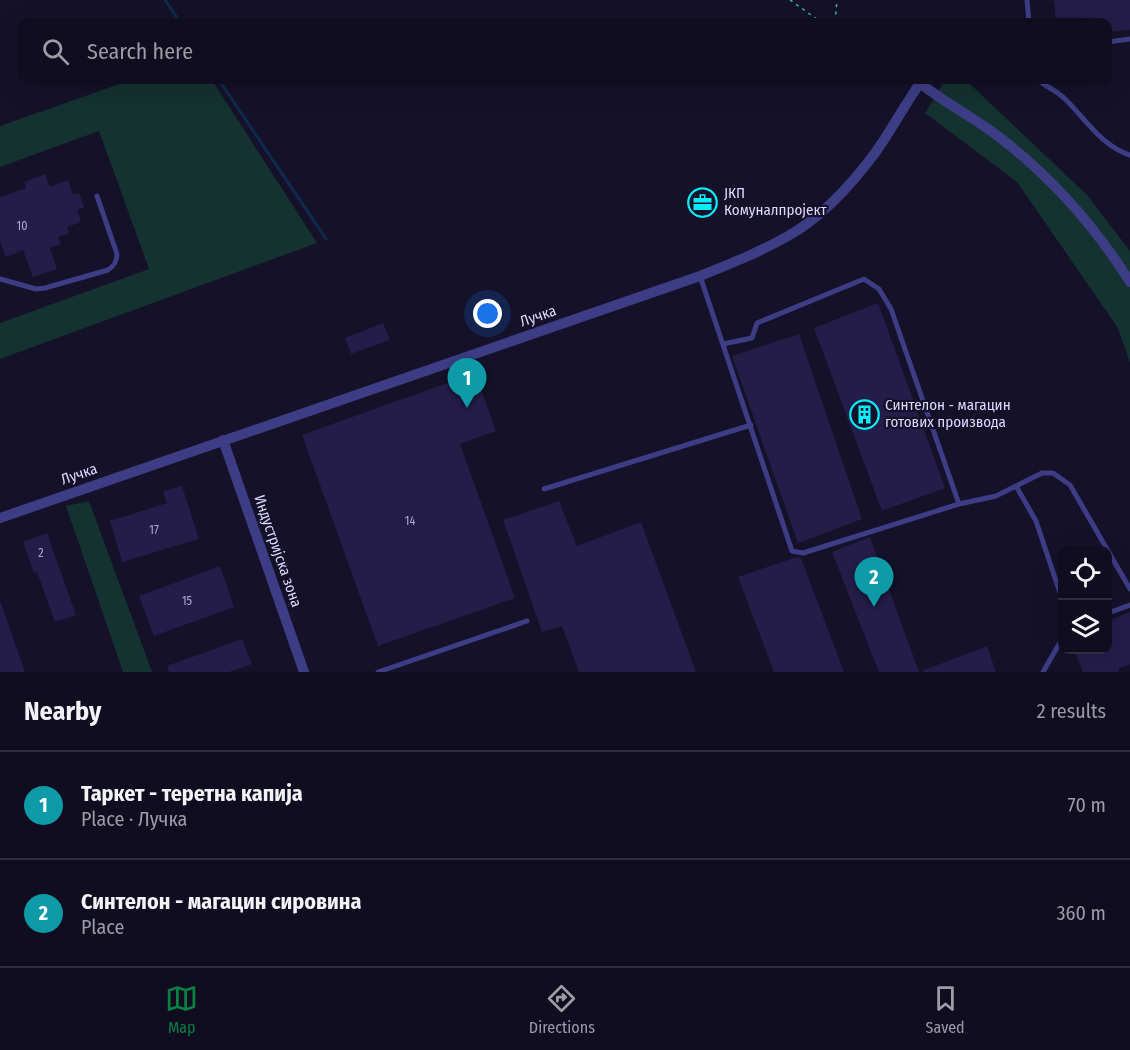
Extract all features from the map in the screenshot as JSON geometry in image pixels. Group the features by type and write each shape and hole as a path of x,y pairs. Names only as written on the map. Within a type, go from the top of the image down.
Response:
{"street":[{"name":"Лучка","path":"0,518 700,276 748,257 791,235 819,213 853,181 874,154 919,84"},
{"name":"Лучка","path":"921,84 1003,139 1048,179 1084,217 1130,282"},
{"name":"Индустријска зона","path":"223,440 304,672"}],"lane":[{"path":"1027,0 1029,18"},
{"path":"1112,41 1130,39"},
{"path":"1043,84 1066,100 1088,126 1130,155"},
{"path":"0,279 36,289 113,267 117,254 97,196"},
{"path":"700,276 792,551 803,553 959,504 996,496 1042,473 1053,473 1070,485 1130,589"},
{"path":"723,344 752,339 757,323 864,279 879,289 891,309 959,504"},
{"path":"544,489 751,425"},
{"path":"1016,486 1036,521 1058,582"},
{"path":"1112,611 1130,605"},
{"path":"378,672 527,621"},
{"path":"1043,672 1058,646"}],"path":[{"path":"790,0 815,18"},
{"path":"835,18 837,0"}],"green space":[{"path":"120,84 215,84 317,243 0,359 0,323 149,269 99,131 0,167 0,126"},
{"path":"943,84 970,84 1087,195 1130,251 1130,363 1118,328 1017,182 925,113"},
{"path":"89,501 152,672 123,672 66,506"}],"building":[{"path":"1054,0 1130,0 1130,30 1112,32 1112,18 1056,18"},
{"path":"45,174 50,187 68,180 73,195 79,193 84,207 77,210 81,222 67,227 69,233 58,237 61,244 50,248 57,269 33,277 23,250 6,257 0,241 0,197 26,188 24,182"},
{"path":"878,303 945,488 882,511 814,328"},
{"path":"383,323 390,340 351,354 345,338"},
{"path":"799,334 862,519 798,543 732,356"},
{"path":"475,373 496,431 460,444 515,598 378,646 302,435"},
{"path":"182,486 199,539 122,562 110,521 167,503 163,491"},
{"path":"559,501 577,546 641,522 696,672 579,672 562,626 542,632 503,520"},
{"path":"47,533 76,615 55,622 37,572 34,573 23,542"},
{"path":"870,537 919,672 879,672 832,552"},
{"path":"797,557 801,558 844,672 774,672 738,577"},
{"path":"220,566 234,607 154,636 139,596"},
{"path":"1,603 25,672 0,672"},
{"path":"1130,612 1130,664 1118,669 1119,672 1083,672 1076,654 1112,654 1112,619"},
{"path":"242,639 252,664 229,672 169,672 167,666"},
{"path":"987,646 996,672 922,672 922,671"}],"waterway":[{"path":"165,0 177,18"},
{"path":"222,84 326,239"}],"place":[{"name":"ЈКП Комуналпројект","path":"703,202"},
{"name":"Таркет - теретна капија","path":"467,408"},
{"name":"Синтелон - магацин готових производа","path":"864,414"},
{"name":"Синтелон - магацин сировина","path":"874,607"}]}
